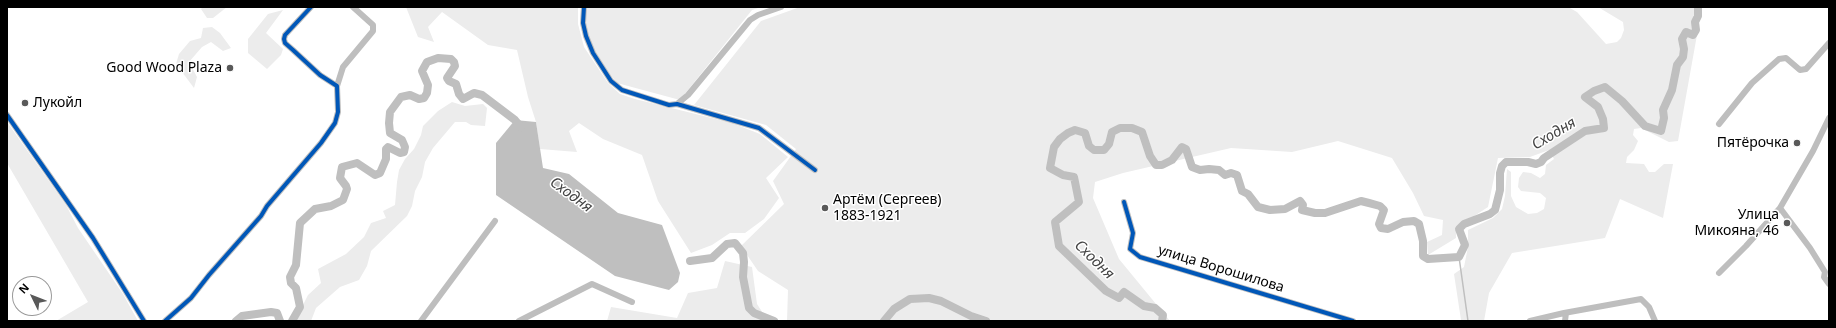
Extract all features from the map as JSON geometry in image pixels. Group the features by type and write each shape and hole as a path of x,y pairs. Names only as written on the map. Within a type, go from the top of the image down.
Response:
{"street":[{"path":"311,7 285,35 285,43 320,75 337,86"},
{"path":"165,321 191,298 321,143 335,122 337,86 344,67 373,31 373,25 353,7"},
{"path":"584,7 586,36 593,53 611,81 622,90 669,105 677,104 760,128 815,170"},
{"path":"677,104 688,95 750,20 758,15 781,7"},
{"path":"1719,124 1752,83 1780,59 1786,58 1800,70 1806,70 1829,43"},
{"path":"7,115 93,238 144,321"},
{"path":"1719,273 1746,246 1780,208 1813,151 1829,118"},
{"name":"улица Ворошилова","path":"1124,202 1133,233 1130,249 1140,257 1338,319 1353,321"},
{"path":"1780,208 1827,271 1824,277 1829,284"},
{"path":"421,321 495,221"},
{"path":"519,321 592,284 632,302"},
{"path":"1530,321 1641,299 1649,307 1656,321"},
{"path":"1565,321 1566,313"}],"shaded area":[{"path":"203,7 227,7 213,18 207,18 201,9"},
{"path":"406,7 578,7 578,24 584,47 608,83 620,94 732,123 760,134 788,157 766,178 779,198 764,219 745,233 730,233 712,245 691,253 658,201 642,155 603,139 579,123 569,131 577,152 540,149 536,122 528,97 517,50 488,45 442,12 428,27 434,42 418,37"},
{"path":"585,7 761,7 752,10 680,100 617,83 600,62 585,29"},
{"path":"800,7 1568,7 1577,12 1606,44 1617,42 1621,38 1624,30 1623,22 1598,7 1702,7 1678,141 1669,142 1641,128 1634,129 1633,135 1638,141 1634,150 1627,157 1626,163 1644,164 1649,172 1655,172 1664,164 1673,164 1663,218 1620,199 1605,238 1512,253 1489,293 1484,321 1461,320 1454,274 1464,267 1468,247 1468,230 1493,218 1502,209 1505,196 1507,169 1511,172 1511,196 1516,207 1528,214 1537,213 1544,209 1546,198 1540,193 1521,191 1518,187 1519,178 1523,172 1531,173 1540,178 1545,174 1546,165 1554,159 1549,150 1530,157 1498,158 1488,207 1456,228 1456,238 1428,255 1427,242 1442,235 1443,220 1424,216 1413,193 1392,158 1338,141 1292,152 1231,148 1123,173 1095,182 1093,198 1119,259 1170,321 787,321 788,290 758,271 741,246 784,204 773,181 796,149 766,125 694,105 761,21"},
{"path":"283,10 266,33 283,49 281,55 267,69 248,53 248,39 268,14"},
{"path":"212,27 220,33 231,48 223,51 211,42 202,47 189,62 197,77 194,88 176,64 179,54 190,41 201,38 203,28"},
{"path":"452,102 465,106 483,104 487,108 485,126 471,125 466,122 455,122 433,148 425,162 422,177 415,191 412,206 407,216 371,251 367,266 359,280 340,287 316,308 311,321 295,321 308,295 321,283 318,269 346,254 364,237 371,223 386,218 383,211 395,205 399,170 405,159 414,149 421,135 423,126 438,111"},
{"path":"7,122 66,205 78,228 123,294 138,321 56,321 88,302 7,163"},
{"path":"725,261 752,267 757,304 768,321 607,321 611,307 677,318 688,293 717,288"}],"water":[{"path":"515,120 536,122 543,168 569,174 618,213 662,225 680,273 678,282 669,290 615,276 496,195 496,143"}],"waterway":[{"name":"Сходня","path":"1162,321 1163,315 1155,308 1144,306 1124,292 1119,298 1106,291 1059,246 1055,222 1079,202 1074,177 1063,175 1050,168 1054,147 1060,139 1068,133 1075,130 1085,133 1089,146 1094,150 1104,150 1109,144 1112,132 1120,128 1132,128 1142,132 1150,156 1156,165 1162,165 1172,160 1182,147 1186,149 1192,167 1200,170 1219,170 1225,175 1231,173 1237,175 1242,191 1248,194 1258,207 1270,210 1285,209 1300,201 1303,205 1302,210 1315,213 1325,213 1361,201 1380,206 1384,210 1379,224 1381,228 1388,229 1403,222 1414,221 1419,224 1423,241 1423,256 1428,259 1459,257 1465,245 1459,229 1464,224 1490,214 1495,210 1500,190 1500,173 1502,166 1506,162 1528,162 1536,164 1585,131 1604,128 1603,119 1598,107 1585,97 1594,91 1605,87 1622,101 1645,126 1661,131 1664,118 1663,110 1672,90 1677,65 1683,57 1684,49 1682,39 1686,32 1693,35 1696,30 1695,22 1698,16 1698,7"},
{"name":"Сходня","path":"292,321 300,307 296,288 291,283 290,277 296,265 300,223 315,209 331,206 343,200 347,189 340,178 342,167 357,163 375,175 380,173 386,159 386,149 388,147 400,153 404,152 405,147 402,140 390,133 390,112 401,97 410,95 419,99 424,98 427,93 428,85 422,71 427,62 438,58 451,59 455,66 447,78 449,81 456,84 459,94 463,99 474,93 482,95 515,120 521,127"},
{"name":"Сходня","path":"690,261 712,258 727,244 735,243 743,253 743,277 749,308 754,313 774,321"},
{"path":"1459,257 1468,321"},
{"name":"Сходня","path":"884,321 894,309 910,299 929,298 941,301 971,316 986,321"},
{"name":"Сходня","path":"236,321 242,316 271,312 277,313 280,321"}],"cycle path":[{"path":"165,321 191,298 209,275 261,216 267,206 321,143 335,123 338,112 337,86 320,75 285,43 284,39 285,35 311,7"},
{"path":"584,7 583,23 586,36 593,53 611,81 622,90 669,105 677,104 759,128 815,170"},
{"path":"7,115 93,238 144,321"},
{"path":"1124,202 1133,233 1130,249 1140,257 1353,321"}],"place":[{"name":"Good Wood Plaza","path":"230,68"},
{"name":"Лукойл","path":"25,103"},
{"name":"Пятёрочка","path":"1797,143"},
{"name":"Артём (Сергеев) 1883-1921","path":"825,208"},
{"name":"Улица Микояна, 46","path":"1787,223"}]}
